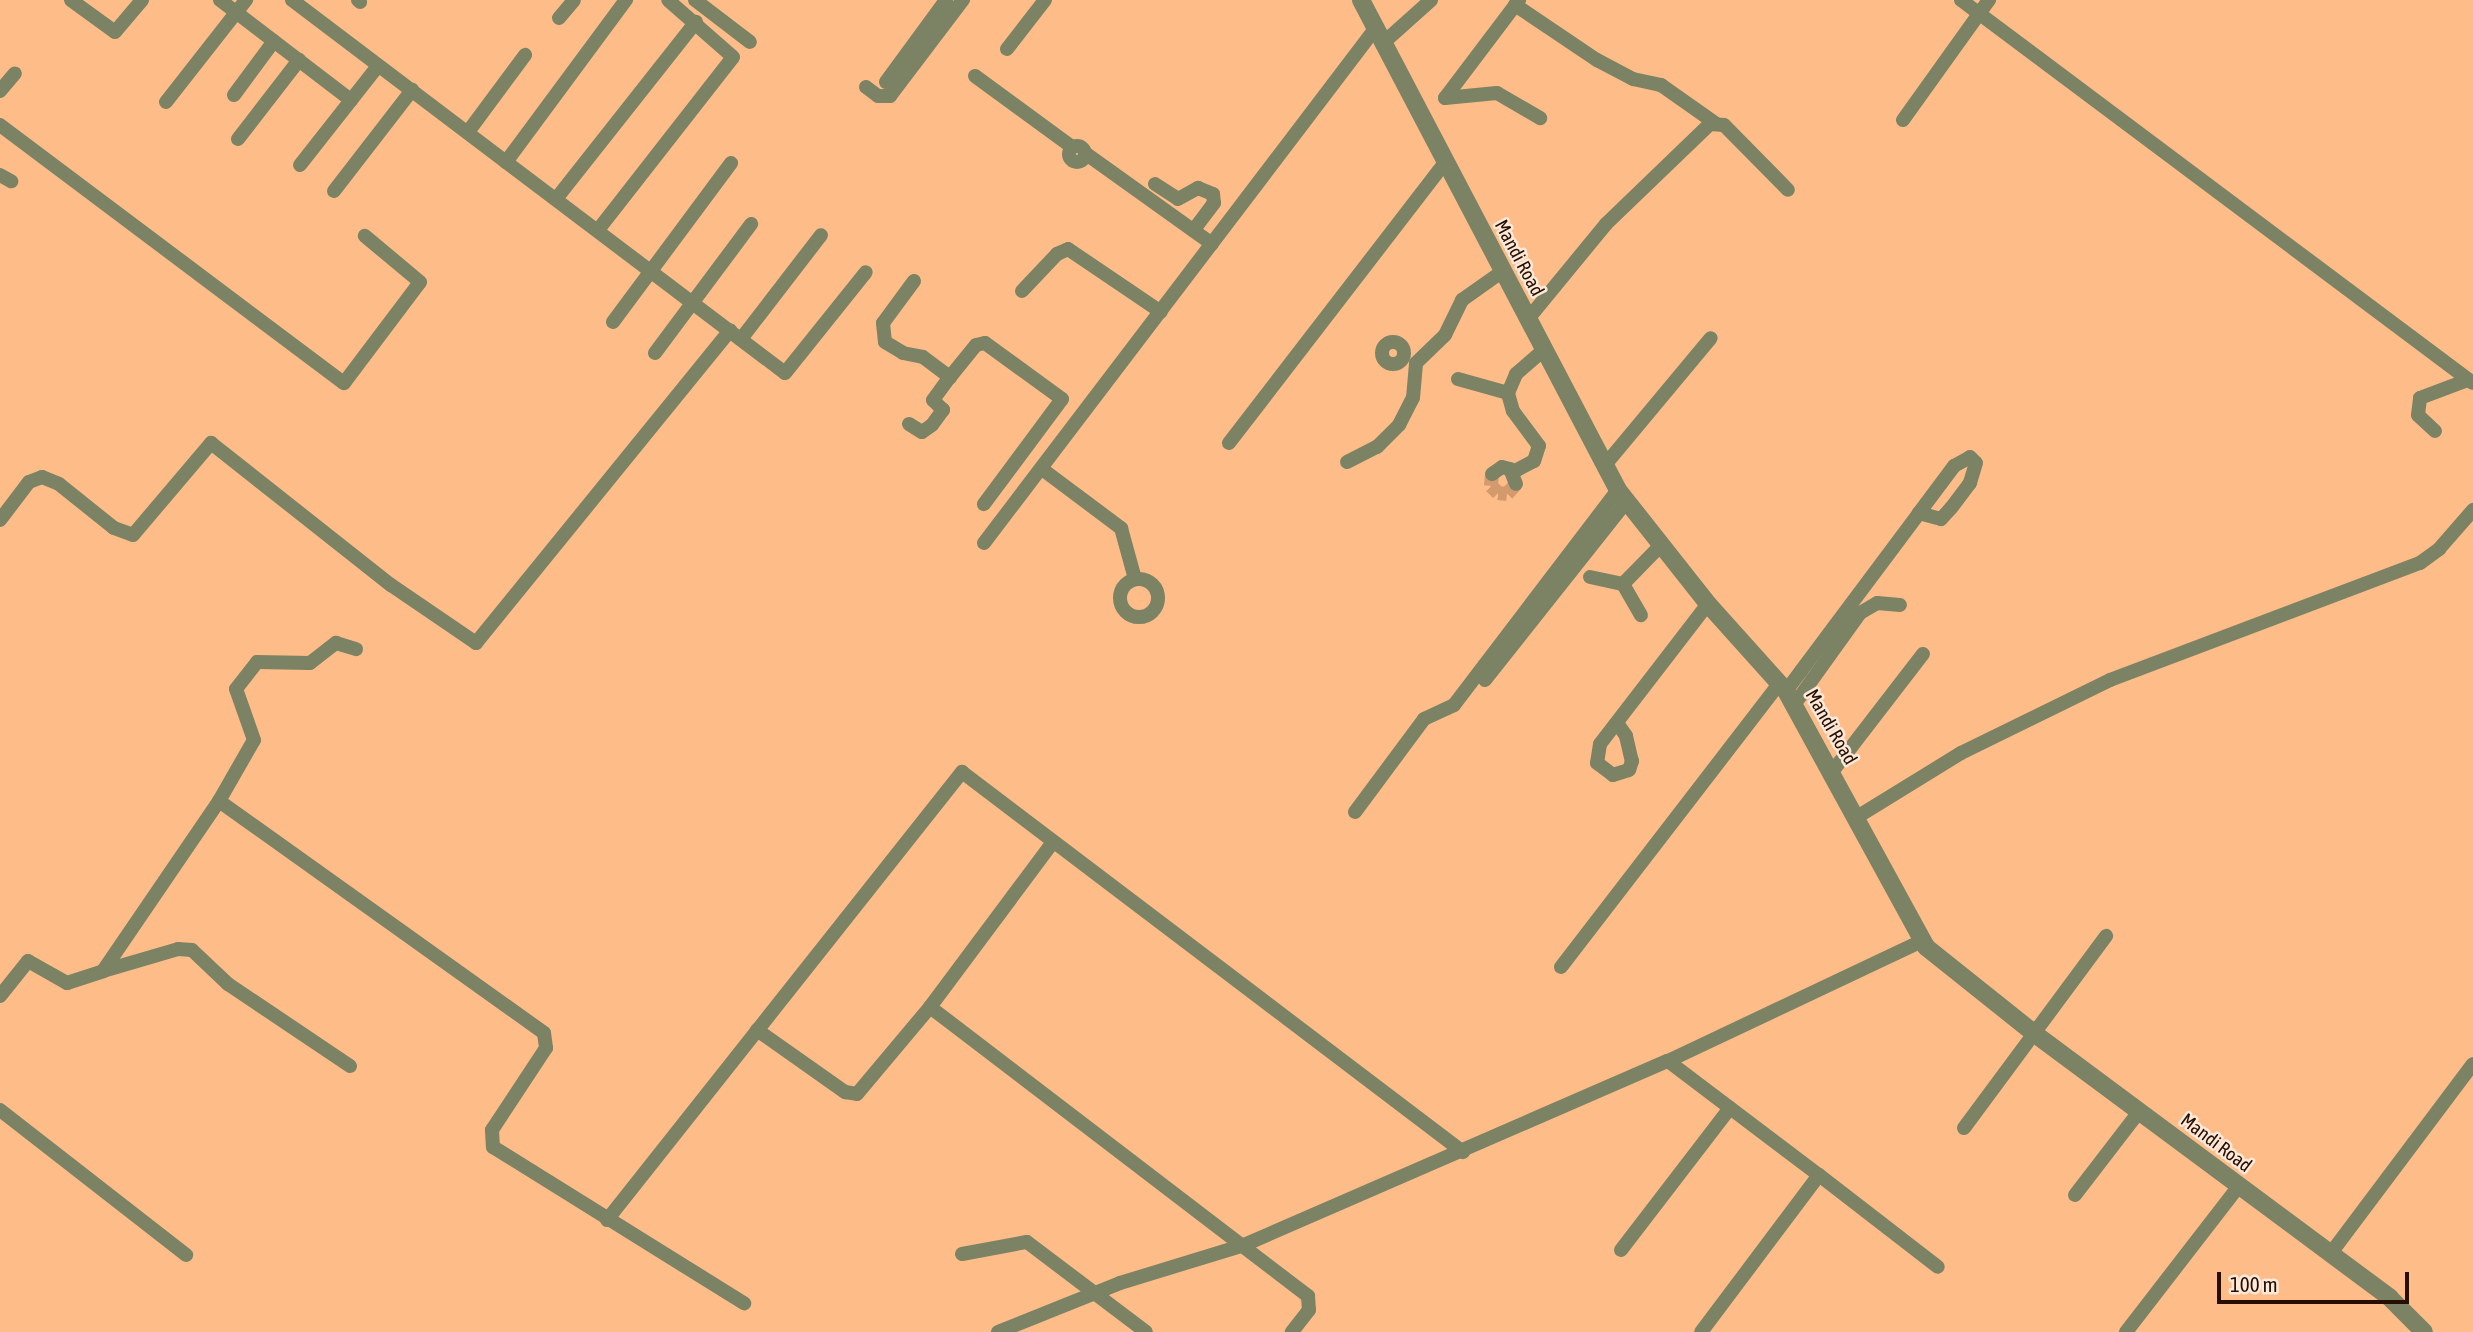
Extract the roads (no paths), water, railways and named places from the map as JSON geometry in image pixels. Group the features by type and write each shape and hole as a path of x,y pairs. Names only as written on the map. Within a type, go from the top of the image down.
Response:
{"street":[{"path":"71,0 115,32 142,0"},
{"path":"220,0 351,100"},
{"path":"166,102 246,0"},
{"path":"292,0 788,373 866,272"},
{"path":"559,18 574,0"},
{"path":"506,162 625,0"},
{"path":"598,230 733,57 668,0"},
{"path":"695,0 750,42"},
{"path":"886,82 946,0"},
{"path":"866,87 878,96 890,96 963,0"},
{"path":"1007,49 1045,0"},
{"name":"Mandi Road","path":"1361,0 1544,351 1623,496 1708,604 1787,693 1857,817 1922,941 2035,1034 2402,1308 2424,1332"},
{"path":"984,543 1212,244 1379,36 1431,0"},
{"path":"1961,0 2471,382"},
{"path":"1903,120 1989,0"},
{"path":"1540,118 1497,93 1444,98 1517,3 1597,60 1633,79 1661,85 1735,135 1788,190"},
{"path":"556,199 696,22"},
{"path":"234,95 274,41"},
{"path":"468,132 525,55"},
{"path":"238,139 299,60"},
{"path":"300,165 379,65"},
{"path":"0,91 15,73"},
{"path":"975,76 1212,244"},
{"path":"334,191 412,90"},
{"path":"1528,319 1618,211 1677,152 1715,123"},
{"path":"0,125 344,383 420,282 365,236"},
{"path":"613,321 732,163"},
{"path":"1229,443 1445,163"},
{"path":"1155,184 1178,200 1198,188 1213,194 1214,203 1194,230"},
{"path":"655,353 751,225"},
{"path":"0,520 29,482 42,477 59,484 114,528 133,535 211,443 391,585 476,642 821,234"},
{"path":"1022,291 1057,254 1068,249 1161,312"},
{"path":"1347,462 1377,447 1399,425 1413,398 1410,359 1445,335 1462,300 1503,271"},
{"path":"914,281 885,319 882,337 898,351 923,357 950,377"},
{"path":"1605,465 1711,338"},
{"path":"909,424 924,432 932,425 943,410 933,400 976,345 985,343 1062,399 984,504"},
{"path":"1492,474 1502,467 1515,478 1534,461 1539,446 1513,411 1508,393 1516,374 1544,351"},
{"path":"1458,379 1508,393"},
{"path":"2435,431 2418,415 2420,398 2471,382"},
{"path":"1562,968 1787,693 1919,513 1954,466 1970,457 1976,463 1970,483 1941,519 1919,513"},
{"path":"1042,469 1124,532 1135,579"},
{"path":"1005,476 1025,491"},
{"path":"1485,680 1623,496"},
{"path":"1355,812 1424,719 1454,705 1623,496"},
{"path":"1857,817 1961,752 2110,680 2420,563 2440,548 2473,510"},
{"path":"1623,584 1661,545"},
{"path":"1590,577 1623,584 1641,615"},
{"path":"1787,693 1860,613 1877,603 1900,605"},
{"path":"1617,723 1708,604"},
{"path":"103,971 219,801 254,740 236,689 253,667 267,659 310,663 336,643 356,649"},
{"path":"1832,772 1923,654"},
{"path":"607,1220 959,773 1463,1152"},
{"path":"219,801 544,1033 547,1048 492,1130 491,1143 607,1220 744,1303"},
{"path":"757,1030 853,1094 930,1007 1053,842"},
{"path":"1964,1128 2106,936"},
{"path":"998,1332 1094,1292 1244,1245 1668,1061 1922,941"},
{"path":"0,996 28,961 67,983 178,949 192,950 228,984 350,1066"},
{"path":"930,1007 1308,1296 1309,1310 1292,1332"},
{"path":"1668,1061 1938,1267"},
{"path":"2331,1253 2473,1064"},
{"path":"1621,1250 1730,1108"},
{"path":"0,1110 186,1255"},
{"path":"2075,1195 2139,1112"},
{"path":"1701,1332 1819,1175"},
{"path":"2126,1332 2238,1186"},
{"path":"962,1254 1023,1241 1146,1332"}],"tunnel":[{"path":"1492,474 1491,486 1498,493 1507,494 1516,484"}]}
